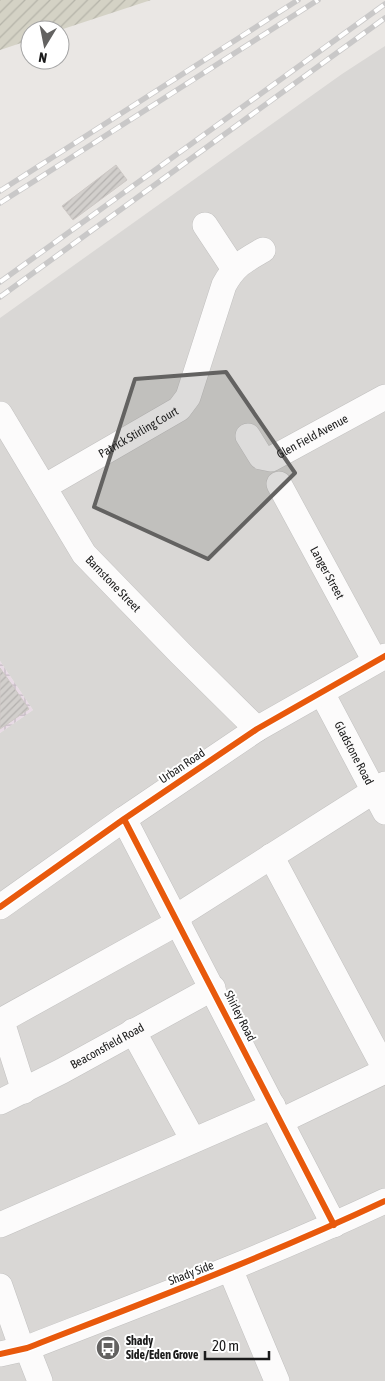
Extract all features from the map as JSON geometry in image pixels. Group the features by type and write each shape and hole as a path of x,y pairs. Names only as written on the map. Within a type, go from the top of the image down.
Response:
{"street":[{"path":"204,225 234,269"},
{"name":"Patrick Stirling Court","path":"44,487 179,408 188,397 224,285 234,269 263,250"},
{"name":"Glen Field Avenue","path":"248,436 261,457 271,459 385,398"},
{"name":"Barnstone Street","path":"0,414 84,554 180,654 257,729"},
{"name":"Langer Street","path":"279,484 380,658"},
{"name":"Urban Road","path":"0,907 124,819 257,729 380,658"},
{"name":"Gladstone Road","path":"322,693 381,795"},
{"path":"24,1090 3,1024 4,1020 177,920 271,856 381,795"},
{"name":"Shirley Road","path":"124,819 334,1225"},
{"path":"0,1225 194,1140 277,1113 385,1070 271,856"},
{"name":"Beaconsfield Road","path":"0,1102 213,988"},
{"path":"134,1031 194,1140"},
{"name":"Shady Side","path":"16,1350 230,1269 385,1201"},
{"path":"230,1269 277,1381"},
{"path":"0,1286 16,1350 40,1381"}],"highlighted area":[{"path":"226,372 295,473 208,559 94,507 135,379"}],"shaded area":[{"path":"0,0 151,0 70,27 70,20 20,20 20,43 0,50"},
{"path":"385,46 385,1381 0,1381 0,733 33,710 0,661 0,318 342,74"},
{"path":"0,661 33,710 0,733"}],"building":[{"path":"116,165 127,180 73,220 62,206"},
{"path":"0,668 29,709 0,729"}],"railway":[{"path":"0,191 298,0"},
{"path":"0,203 318,0"},
{"path":"0,282 385,4"},
{"path":"0,297 385,18"}],"cycle path":[{"path":"0,907 124,819 257,729 385,656"},
{"path":"124,819 334,1225"},
{"path":"0,1354 27,1348 208,1277 297,1241 385,1201"}],"place":[{"name":"Shady Side/Eden Grove","path":"108,1348"}]}
